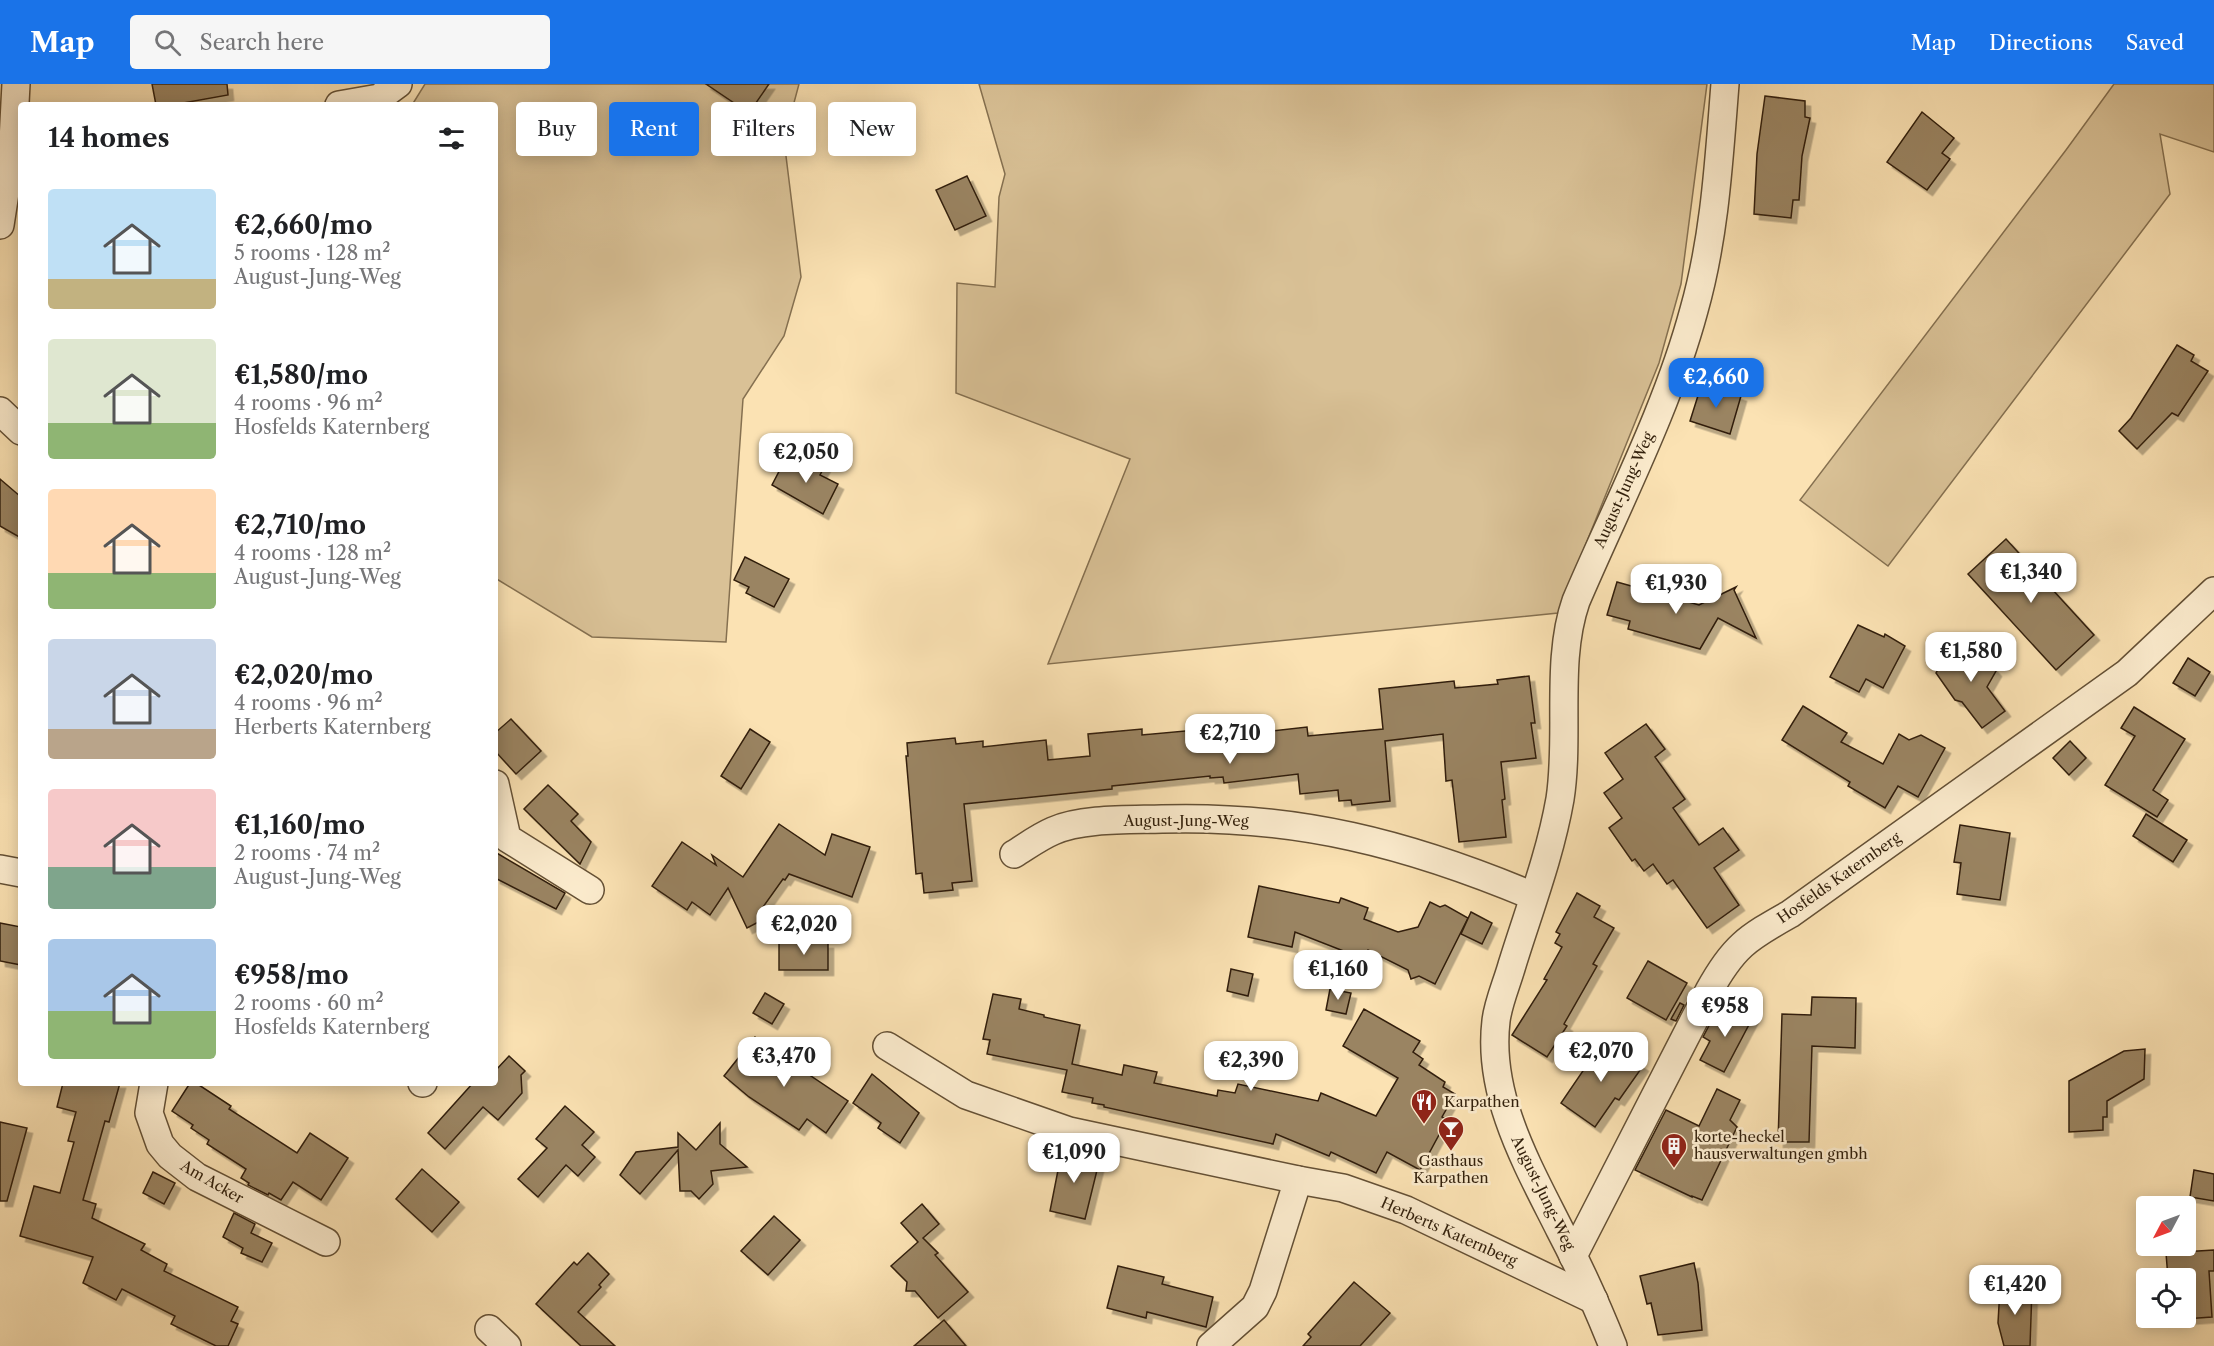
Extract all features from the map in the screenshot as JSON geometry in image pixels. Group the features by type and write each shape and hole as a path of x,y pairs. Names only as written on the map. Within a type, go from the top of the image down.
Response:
{"street":[{"path":"0,225 17,141 16,84"},
{"path":"356,102 379,98 398,84"},
{"name":"August-Jung-Weg","path":"1613,1346 1594,1300 1515,1136 1502,1095 1496,1059 1496,1019 1546,858 1560,796 1569,624 1576,601 1673,376 1695,309 1714,211 1725,84"},
{"path":"0,411 18,428"},
{"name":"Hosfelds Katernberg","path":"1573,1256 1709,991 1731,956 1751,936 1790,914 2127,673 2214,591"},
{"path":"498,798 507,838 590,890"},
{"name":"August-Jung-Weg","path":"1014,854 1037,839 1068,826 1146,819 1254,820 1344,834 1395,846 1443,860 1533,896"},
{"path":"0,869 18,872"},
{"name":"Herberts Katernberg","path":"887,1046 966,1095 1069,1131 1343,1188 1406,1210 1594,1300"},
{"name":"Am Acker","path":"154,1086 149,1113 160,1144 170,1156 197,1176 326,1242"},
{"path":"1211,1346 1255,1307 1263,1291 1298,1180"}],"shaded area":[{"path":"425,84 799,84 794,102 711,102 711,156 786,156 801,277 784,336 743,399 726,642 592,637 498,580 498,102 414,102"},
{"path":"979,84 1707,84 1681,284 1659,363 1558,613 1048,664 1130,459 956,393 957,283 995,287 999,197 1005,174"},
{"path":"2114,84 2214,84 2214,152 2160,134 2170,194 1888,566 1800,500"}],"building":[{"path":"152,84 227,84 228,95 189,102 155,102"},
{"path":"706,84 769,84 757,102 733,102"},
{"path":"1765,96 1805,101 1805,117 1810,118 1802,156 1799,200 1793,200 1791,218 1754,214 1757,154"},
{"path":"1922,112 1954,138 1942,153 1950,159 1927,190 1887,162"},
{"path":"967,176 986,216 955,230 936,190"},
{"path":"2177,345 2194,355 2191,361 2208,371 2178,416 2172,413 2137,449 2119,431 2131,418"},
{"path":"1702,383 1741,396 1730,434 1690,421"},
{"path":"787,456 806,467 826,464 820,475 838,484 823,514 772,485"},
{"path":"0,479 18,494 18,536 0,526"},
{"path":"2006,539 2094,635 2056,670 1968,574"},
{"path":"745,557 789,579 774,607 746,593 749,587 734,580"},
{"path":"1617,582 1699,605 1736,587 1734,590 1756,638 1718,618 1700,649 1628,629 1630,621 1607,615"},
{"path":"1858,625 1884,637 1885,634 1905,646 1883,688 1866,679 1859,692 1830,677"},
{"path":"1970,643 1996,671 1987,687 2005,711 1982,728 1962,702 1955,700 1936,673 1951,647 1960,652"},
{"path":"2188,658 2210,672 2195,696 2173,683"},
{"path":"1529,676 1535,723 1531,723 1536,758 1501,762 1506,837 1459,842 1452,780 1446,781 1443,734 1385,741 1390,801 1352,805 1351,800 1339,801 1338,790 1300,794 1298,774 1224,783 1223,777 1210,778 1210,776 1112,786 1112,789 964,804 972,881 952,883 953,890 924,893 922,873 916,874 906,756 908,756 907,743 955,738 956,744 983,741 983,747 1046,740 1048,760 1090,756 1088,734 1142,729 1142,735 1218,728 1219,737 1307,727 1308,736 1383,729 1379,689 1454,681 1455,688 1498,684 1497,680"},
{"path":"1803,706 1847,733 1841,742 1883,764 1899,734 1909,740 1921,735 1945,748 1918,797 1898,786 1885,808 1848,786 1850,782 1782,740"},
{"path":"2134,707 2185,739 2153,790 2168,800 2157,817 2105,785 2135,736 2121,728"},
{"path":"511,719 541,751 516,774 498,754 498,730"},
{"path":"1646,724 1665,749 1655,757 1685,799 1673,808 1699,845 1723,828 1739,850 1714,868 1739,905 1707,928 1673,880 1667,884 1653,864 1644,871 1635,859 1632,861 1609,828 1622,818 1604,793 1623,779 1605,753"},
{"path":"750,729 770,742 741,789 721,776"},
{"path":"2070,741 2086,758 2069,775 2053,758"},
{"path":"548,785 578,814 571,821 591,842 580,864 524,809"},
{"path":"2146,814 2187,840 2173,862 2133,836"},
{"path":"779,824 825,855 832,834 870,847 852,897 789,874 763,907 768,917 747,928 728,888 710,915 692,902 687,910 652,886 682,842 716,865 712,855 743,877"},
{"path":"1960,825 2010,833 2000,900 1957,894 1961,863 1954,862"},
{"path":"498,854 565,893 556,909 498,880"},
{"path":"1259,886 1339,903 1341,898 1368,908 1364,919 1398,932 1418,927 1430,902 1440,907 1445,905 1468,918 1435,984 1419,976 1411,979 1408,970 1368,950 1364,959 1295,932 1292,947 1248,937"},
{"path":"1577,893 1600,906 1594,917 1614,928 1593,964 1597,966 1564,1024 1567,1026 1547,1057 1512,1035 1547,980 1544,979 1562,947 1555,943 1560,934 1556,932"},
{"path":"1471,912 1492,923 1482,944 1461,934"},
{"path":"0,923 18,926 18,964 0,961"},
{"path":"779,943 828,943 828,970 779,970"},
{"path":"1648,961 1687,983 1666,1020 1627,998"},
{"path":"1231,969 1253,974 1248,996 1227,991"},
{"path":"1330,989 1351,993 1346,1014 1326,1010"},
{"path":"765,993 784,1004 772,1024 753,1013"},
{"path":"993,994 1021,999 1019,1009 1080,1025 1072,1064 1122,1075 1124,1065 1157,1072 1154,1083 1217,1096 1218,1090 1235,1093 1238,1084 1318,1101 1321,1093 1376,1116 1398,1078 1343,1046 1364,1009 1420,1041 1413,1052 1423,1059 1419,1065 1445,1082 1443,1087 1455,1094 1442,1117 1447,1120 1420,1170 1387,1152 1376,1173 1331,1152 1329,1156 1276,1134 1273,1144 1104,1107 1104,1105 1092,1103 1093,1098 1062,1092 1067,1070 987,1054 990,1040 983,1039"},
{"path":"1812,997 1856,998 1855,1048 1812,1046 1809,1142 1778,1142 1782,1014 1811,1015"},
{"path":"1680,1003 1684,1005 1676,1021 1671,1019"},
{"path":"1729,1005 1753,1017 1724,1072 1700,1060 1710,1041 1703,1037 1712,1020 1720,1024"},
{"path":"755,1037 800,1072 802,1070 848,1101 826,1133 807,1119 799,1130 749,1097 724,1076"},
{"path":"1604,1040 1643,1066 1619,1100 1615,1098 1595,1127 1561,1103"},
{"path":"2145,1049 2144,1079 2107,1101 2107,1117 2103,1117 2103,1130 2069,1132 2069,1081 2124,1051"},
{"path":"509,1056 525,1071 521,1075 522,1093 498,1120 483,1107 445,1149 428,1133 470,1086 498,1086 498,1068"},
{"path":"872,1074 919,1113 900,1143 878,1128 881,1123 853,1103"},
{"path":"62,1086 119,1086 109,1122 105,1121 83,1200 96,1204 92,1218 145,1244 141,1250 167,1264 164,1271 238,1307 231,1321 238,1324 228,1346 216,1346 171,1324 175,1316 122,1289 116,1300 83,1283 93,1257 20,1236 34,1186 60,1193 74,1142 68,1141 76,1112 57,1107"},
{"path":"188,1086 201,1086 231,1106 229,1109 297,1153 310,1133 348,1158 321,1200 293,1182 281,1200 248,1185 249,1183 241,1178 246,1169 207,1144 209,1140 191,1128 193,1125 172,1111"},
{"path":"1717,1089 1740,1100 1730,1120 1737,1127 1702,1200 1635,1170 1666,1110 1699,1126"},
{"path":"565,1106 594,1132 582,1145 595,1157 578,1176 566,1165 538,1197 518,1179 547,1148 536,1139"},
{"path":"0,1122 27,1128 7,1201 0,1201"},
{"path":"720,1123 720,1144 747,1167 711,1171 713,1184 699,1199 691,1191 680,1191 678,1150 640,1194 620,1175 636,1152 678,1147 678,1133 696,1150"},
{"path":"1062,1150 1100,1158 1085,1219 1050,1211"},
{"path":"422,1169 459,1202 432,1232 396,1199"},
{"path":"2194,1170 2214,1174 2214,1201 2190,1196"},
{"path":"153,1172 175,1183 164,1204 143,1193"},
{"path":"922,1204 939,1224 923,1238 938,1253 935,1255 968,1292 938,1318 915,1291 906,1291 907,1282 891,1266 918,1242 901,1223"},
{"path":"234,1213 255,1224 251,1233 272,1243 262,1262 241,1253 243,1248 223,1237"},
{"path":"774,1216 800,1240 768,1275 741,1251"},
{"path":"2214,1250 2214,1271 2209,1271 2212,1317 2196,1318 2196,1268 2167,1268 2166,1256 2196,1256 2196,1251"},
{"path":"588,1253 609,1274 599,1285 601,1287 578,1312 615,1346 581,1346 536,1304 574,1262 577,1265"},
{"path":"1694,1263 1702,1330 1658,1335 1651,1303 1647,1304 1640,1276"},
{"path":"1118,1266 1164,1277 1162,1284 1213,1297 1206,1327 1147,1312 1146,1318 1107,1308"},
{"path":"1354,1282 1390,1313 1360,1346 1303,1346 1311,1337 1308,1334"},
{"path":"2000,1288 2032,1289 2030,1346 2004,1346 1998,1323"},
{"path":"944,1320 966,1346 914,1346"}],"place":[{"name":"Karpathen","path":"1424,1125"},
{"name":"Gasthaus Karpathen","path":"1451,1152"},
{"name":"korte-heckel hausverwaltungen gmbh","path":"1674,1169"}]}
